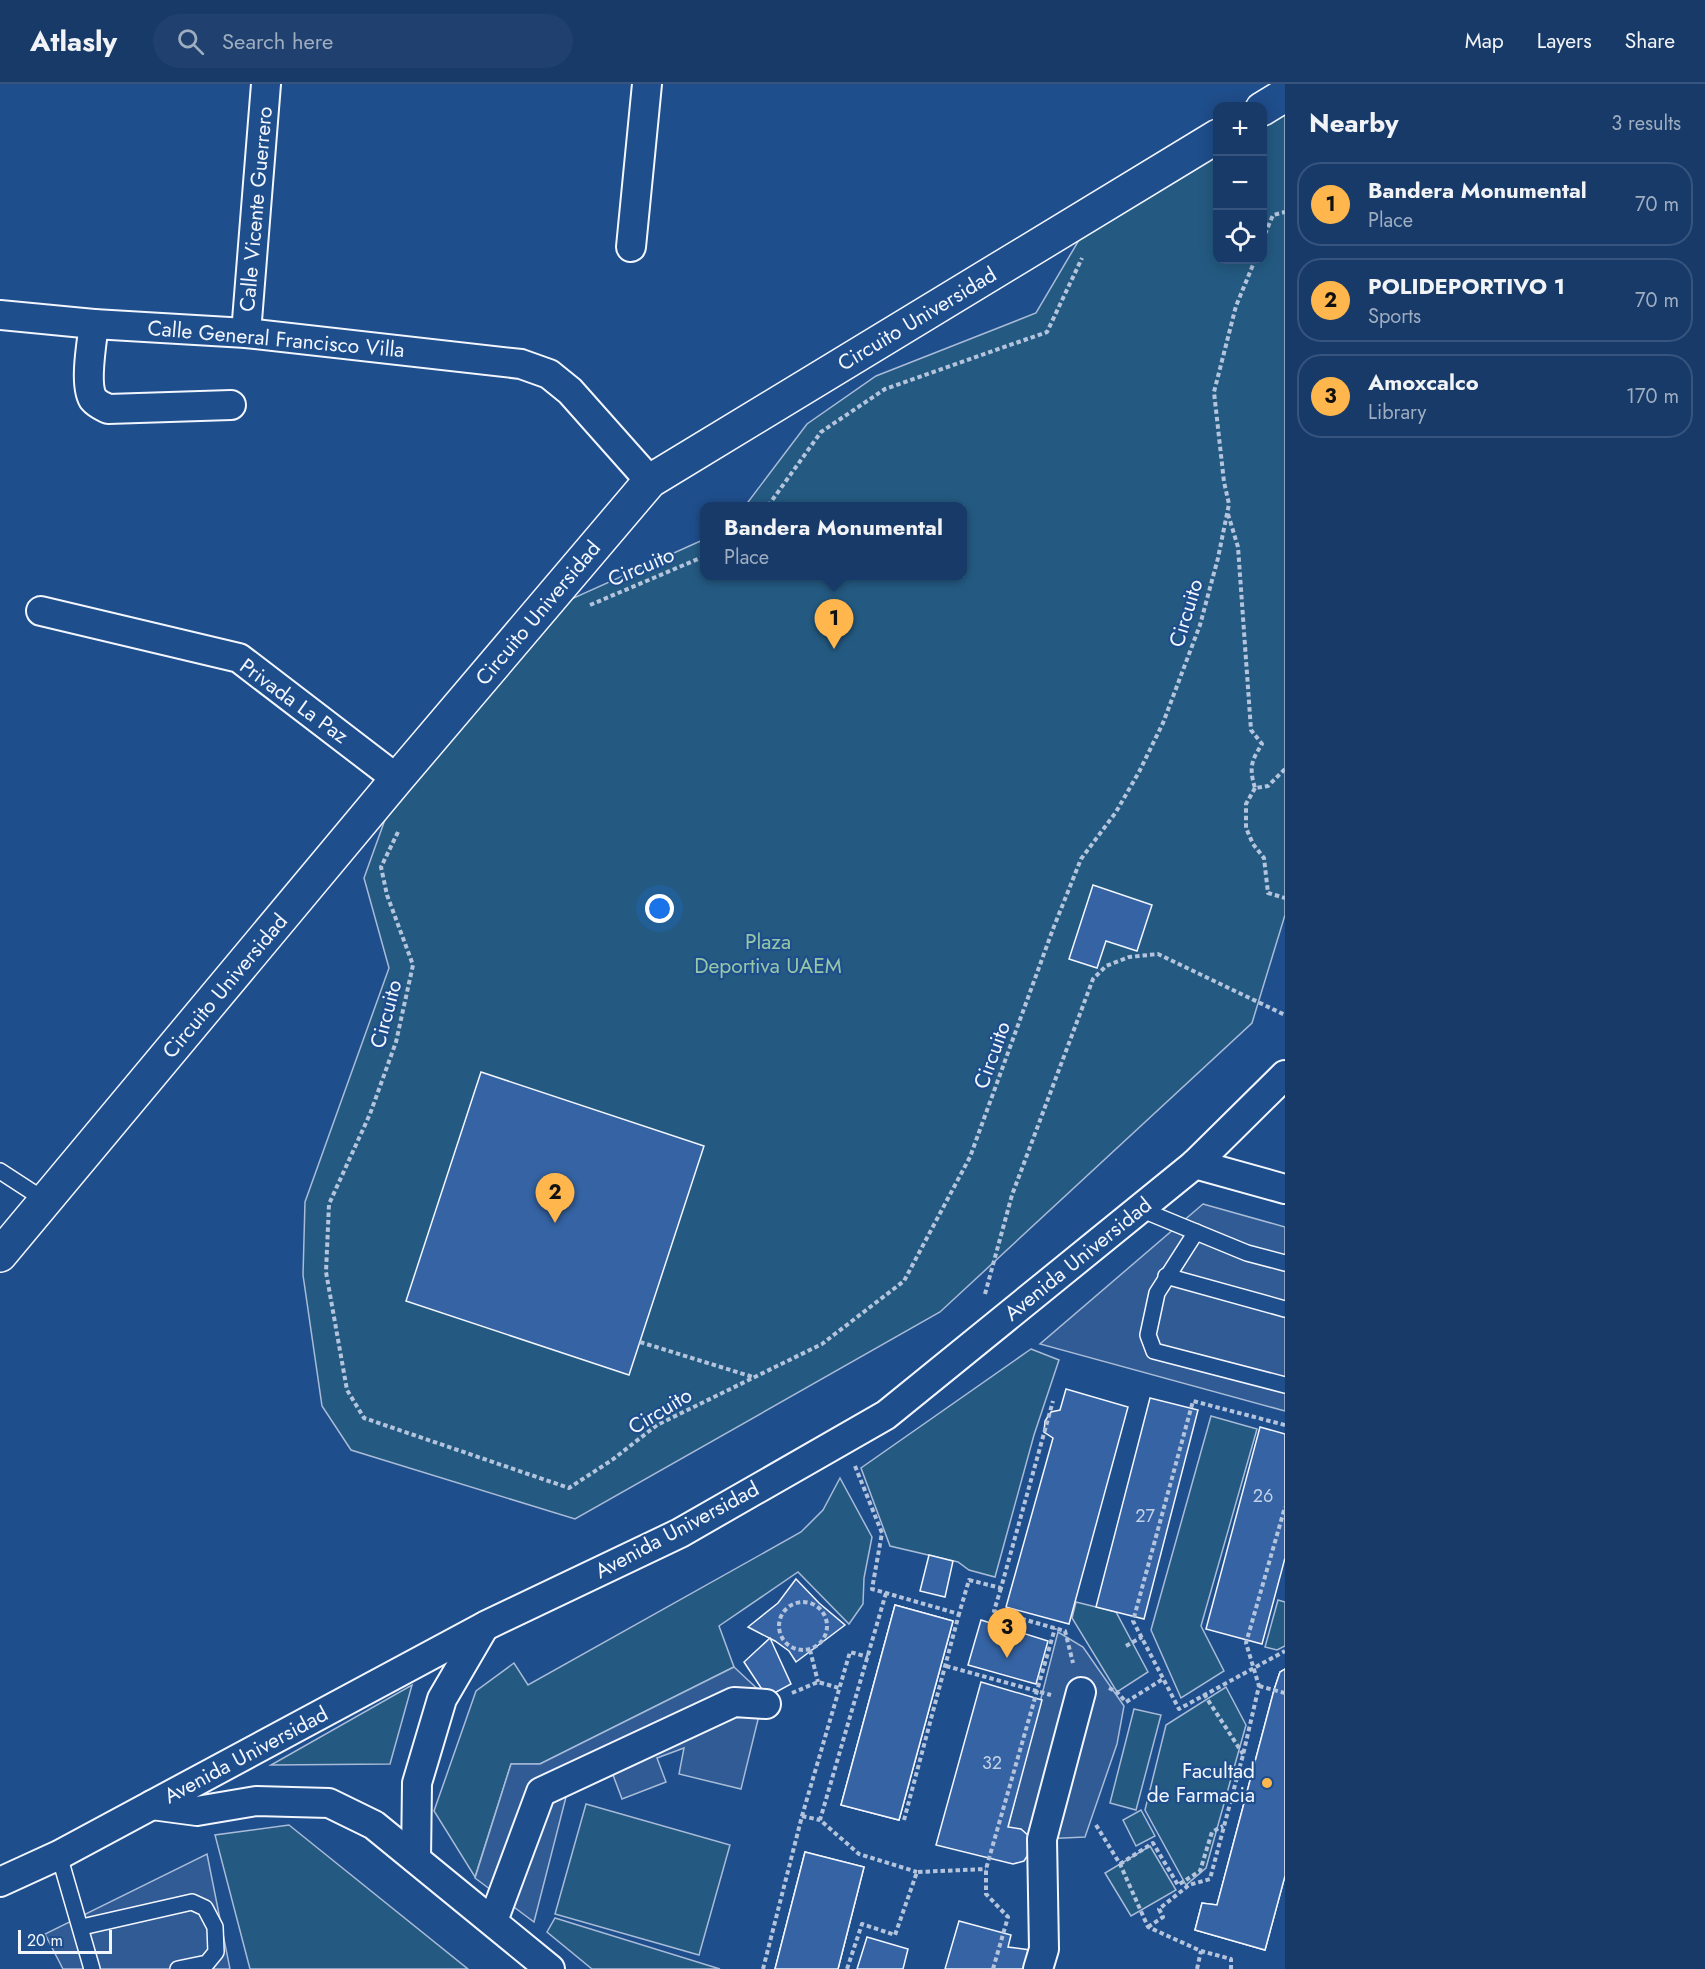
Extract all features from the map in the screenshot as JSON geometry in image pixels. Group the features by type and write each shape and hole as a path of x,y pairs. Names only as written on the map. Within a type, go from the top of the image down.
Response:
{"street":[{"name":"Calle Vicente Guerrero","path":"246,333 266,84"},
{"path":"631,248 647,84"},
{"path":"1267,106 1285,95"},
{"name":"Circuito Universidad","path":"0,1255 397,779 650,481 1213,139"},
{"name":"Calle General Francisco Villa","path":"0,315 94,324 246,333 521,364 549,374 570,392 650,481"},
{"path":"94,324 89,387 95,401 101,406 108,409 231,405"},
{"name":"Privada La Paz","path":"41,611 239,658 397,779"},
{"name":"Avenida Universidad","path":"0,1882 59,1855 485,1626 680,1533 886,1415 1195,1164 1285,1076"},
{"path":"1195,1164 1285,1189"},
{"path":"416,1858 417,1783 442,1699 485,1626"},
{"path":"1038,1969 1044,1949 1042,1839 1079,1697"},
{"path":"493,1921 540,1791 734,1702 766,1704"},
{"path":"152,1805 197,1811 255,1801 329,1803 374,1825 550,1969"}],"lane":[{"path":"0,1172 46,1201"},
{"path":"1140,1209 1247,1252 1285,1263"},
{"path":"1196,1232 1157,1293 1148,1335 1154,1351 1285,1385"},
{"path":"1166,1276 1285,1309"},
{"path":"59,1855 93,1969"},
{"path":"82,1927 192,1902 205,1908 215,1928 216,1952 207,1963 178,1969"}],"path":[{"path":"1267,232 1274,215 1285,212"},
{"path":"772,502 821,432 885,389 1047,332 1083,257"},
{"name":"Circuito","path":"403,822 381,867 387,895 413,965 396,1042 370,1114 329,1204 326,1272 347,1390 364,1418 569,1488 612,1460 657,1425 822,1344 904,1281 970,1157 1053,929 1081,859 1116,812 1163,723 1200,625 1218,558 1229,504 1224,482 1214,392 1236,306 1253,264"},
{"path":"1229,504 1228,519 1238,547 1251,730 1262,744 1251,760 1255,788 1246,804 1246,828 1253,844 1264,858 1268,893 1285,898"},
{"name":"Circuito","path":"588,606 700,558"},
{"path":"1255,788 1268,786 1285,769"},
{"path":"971,1347 1012,1195 1093,979 1106,966 1129,957 1158,954 1285,1016"},
{"path":"640,1342 754,1377"},
{"path":"946,1666 1038,1692 1079,1697 1065,1631 994,1611 1053,1401"},
{"path":"1285,1425 1193,1401 1133,1621 1179,1709 1253,1667 1285,1652"},
{"path":"854,1466 882,1533 872,1589 959,1614"},
{"path":"1148,1927 1163,1917 1159,1909 1189,1885 1210,1879 1259,1686 1246,1643 1285,1507"},
{"path":"904,1820 969,1580 1001,1588"},
{"path":"820,1820 886,1593"},
{"path":"799,1602 815,1605 825,1618 827,1626 822,1641 810,1650 794,1649 788,1646 779,1633 780,1617 784,1610 799,1602"},
{"path":"993,1969 1008,1917 986,1894 986,1869 1055,1628"},
{"path":"1126,1646 1142,1637"},
{"path":"810,1650 818,1682"},
{"path":"763,1969 802,1816 850,1652 868,1657"},
{"path":"1126,1702 1163,1679"},
{"path":"766,1704 818,1682 839,1688"},
{"path":"1259,1686 1285,1693"},
{"path":"1204,1694 1243,1755"},
{"path":"802,1816 820,1820 859,1854 917,1872 986,1869"},
{"path":"1096,1825 1120,1864 1148,1927 1201,1951 1231,1959 1232,1969"},
{"path":"1120,1864 1153,1844 1178,1886 1200,1871 1212,1832 1224,1826"},
{"path":"848,1969 862,1924 895,1935 917,1872"},
{"path":"1197,1969 1201,1951"}],"green space":[{"name":"Plaza Deportiva UAEM","path":"1285,110 1285,915 1252,1023 940,1312 575,1519 351,1450 322,1406 303,1275 305,1202 389,968 364,878 387,814 569,600 700,541 700,580 967,580 967,502 748,502 807,424 876,376 1036,313 1089,223 1213,151 1213,264 1267,264 1267,121"},
{"path":"1031,1349 1059,1360 1034,1435 995,1577 969,1570 958,1562 890,1546 861,1468"},
{"path":"1211,1416 1257,1429 1201,1626 1224,1671 1181,1698 1151,1630"},
{"path":"840,1478 872,1537 864,1578 863,1604 849,1624 798,1572 719,1626 734,1667 540,1764 511,1764 475,1877 434,1811 476,1691 514,1663 528,1685 801,1532 823,1510"},
{"path":"1278,1600 1285,1602 1285,1646 1277,1650 1265,1647"},
{"path":"1076,1602 1116,1612 1148,1672 1117,1692 1072,1618"},
{"path":"412,1685 390,1764 271,1765"},
{"path":"1226,1687 1246,1725 1206,1868 1186,1885 1145,1810 1166,1725"},
{"path":"1134,1709 1161,1715 1136,1810 1110,1803"},
{"path":"586,1804 730,1845 699,1955 555,1914"},
{"path":"1141,1810 1155,1836 1136,1846 1123,1820"},
{"path":"289,1825 468,1969 250,1969 215,1835"},
{"path":"1150,1846 1176,1890 1131,1916 1105,1873"},
{"path":"555,1918 720,1969 592,1969 547,1932"}],"shaded area":[{"path":"1203,1204 1285,1227 1285,1411 1040,1344"},
{"path":"1058,1632 1083,1647 1124,1706 1117,1744 1085,1837 1042,1839 1030,1837 1008,1827"},
{"path":"734,1667 764,1695 741,1789 679,1774 684,1748 657,1758 666,1782 622,1799 613,1775 567,1793 534,1922 475,1878 511,1764 540,1764"},
{"path":"207,1854 230,1969 63,1969 45,1934"}],"building":[{"path":"1093,885 1152,905 1137,951 1106,941 1097,968 1069,959"},
{"path":"481,1072 704,1146 629,1375 406,1301"},
{"path":"1066,1389 1128,1407 1069,1624 1006,1607 1053,1438 1044,1432 1045,1421 1051,1412 1060,1410"},
{"path":"1150,1398 1198,1410 1144,1619 1096,1607"},
{"path":"1260,1427 1285,1434 1285,1558 1262,1644 1206,1629"},
{"path":"929,1555 953,1561 945,1597 920,1591"},
{"path":"796,1579 845,1625 796,1662 789,1651 748,1627 778,1603"},
{"path":"895,1605 953,1621 899,1820 841,1805"},
{"path":"895,1605 953,1621 899,1820 841,1805"},
{"path":"981,1620 1048,1641 1036,1684 968,1665"},
{"path":"770,1638 791,1684 767,1697 744,1662"},
{"name":"Facultad de Farmacia","path":"1285,1669 1285,1876 1265,1950 1195,1930 1202,1903 1217,1905 1274,1690 1280,1672"},
{"name":"Facultad de Farmacia","path":"1285,1669 1285,1876 1265,1950 1195,1930 1202,1903 1217,1905 1274,1690 1280,1672"},
{"path":"981,1682 1042,1700 1008,1827 1021,1829 1030,1837 1031,1850 1024,1861 1013,1864 936,1845"},
{"path":"805,1852 864,1867 838,1969 775,1969"},
{"path":"805,1852 864,1867 838,1969 775,1969"},
{"path":"959,1921 1011,1935 1008,1947 1030,1950 1031,1969 945,1969"},
{"path":"867,1937 908,1949 903,1969 857,1969"}],"place":[{"name":"Bandera Monumental","path":"834,649"},
{"name":"POLIDEPORTIVO 1","path":"555,1223"},
{"name":"Amoxcalco","path":"1007,1658"},
{"name":"Facultad de Farmacia","path":"1267,1783"}]}
